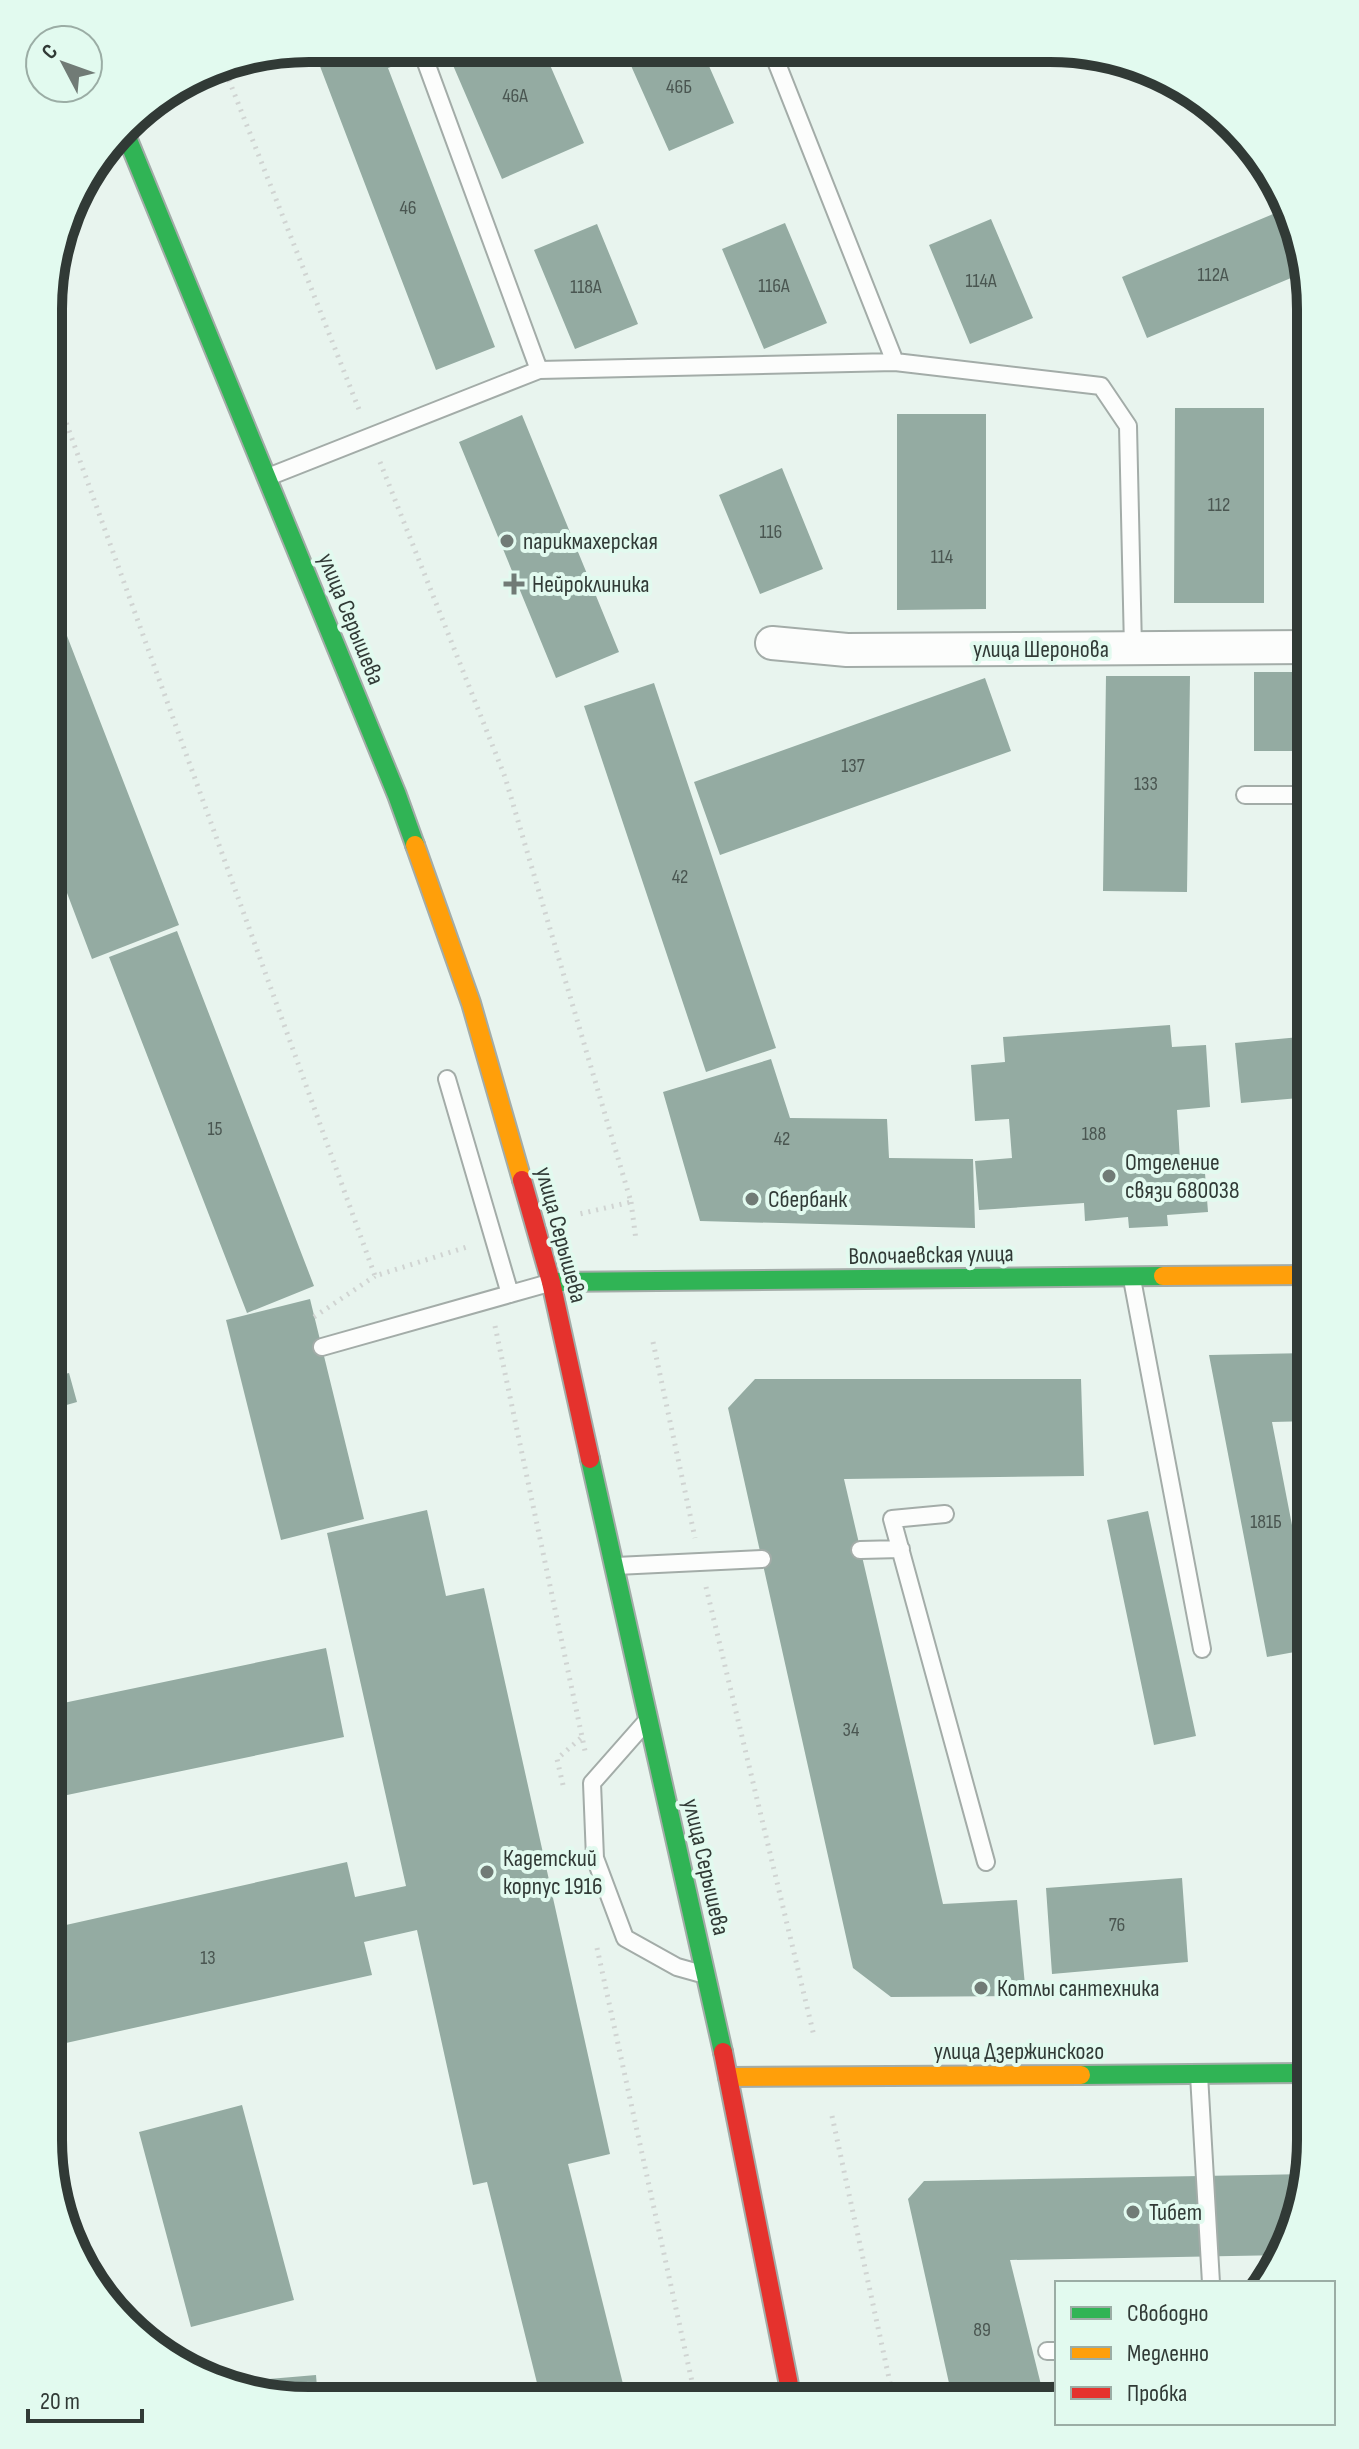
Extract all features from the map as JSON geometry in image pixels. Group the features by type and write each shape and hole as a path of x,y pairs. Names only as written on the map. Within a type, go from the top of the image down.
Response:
{"main road":[{"name":"улица Серышева","path":"128,141 397,795 471,1003 551,1282 728,2077 789,2387"},
{"name":"Волочаевская улица","path":"551,1282 1296,1275"},
{"name":"улица Дзержинского","path":"728,2077 1296,2073"}],"street":[{"name":"улица Шеронова","path":"772,643 847,650 1297,647"}],"lane":[{"path":"776,62 895,362"},
{"path":"426,63 539,370"},
{"path":"267,478 539,370 895,362 1101,386 1128,426 1133,648"},
{"path":"1245,795 1297,795"},
{"path":"447,1079 510,1294"},
{"path":"1131,1277 1202,1649"},
{"path":"322,1347 551,1282"},
{"path":"945,1514 892,1519 986,1862"},
{"path":"860,1550 901,1549"},
{"path":"614,1566 762,1559"},
{"path":"648,1720 592,1783 595,1858 625,1938 677,1967 705,1975"},
{"path":"1199,2074 1211,2281"}],"path":[{"path":"227,76 505,777 631,1202 636,1241"},
{"path":"62,411 375,1276"},
{"path":"575,1215 631,1202"},
{"path":"314,1317 375,1276 478,1243"},
{"path":"490,1300 592,1783"},
{"path":"653,1342 700,1562 824,2076 891,2387"},
{"path":"563,1788 557,1759 582,1737"},
{"path":"594,1934 693,2387"}],"building":[{"path":"707,62 734,123 669,151 630,63"},
{"path":"319,63 402,63 388,68 495,347 436,370"},
{"path":"452,63 549,63 584,143 502,179"},
{"path":"1277,212 1295,276 1147,338 1122,277"},
{"path":"991,219 1033,318 970,344 929,245"},
{"path":"785,223 827,323 764,349 722,249"},
{"path":"597,224 638,324 575,349 534,250"},
{"path":"1175,408 1264,408 1264,603 1174,603"},
{"path":"897,414 986,414 986,609 897,610"},
{"path":"522,415 619,652 556,678 459,442"},
{"path":"782,468 823,569 760,594 719,495"},
{"path":"62,623 179,925 92,959 62,880"},
{"path":"1254,672 1297,672 1297,751 1254,751"},
{"path":"1106,676 1190,676 1187,892 1103,891"},
{"path":"985,678 1011,751 720,855 694,782"},
{"path":"654,683 776,1048 706,1072 584,706"},
{"path":"177,931 314,1286 247,1313 109,957"},
{"path":"1170,1025 1172,1047 1206,1045 1210,1107 1177,1110 1180,1161 1204,1160 1208,1212 1167,1215 1168,1226 1129,1228 1128,1217 1085,1221 1084,1203 979,1210 975,1161 1012,1158 1009,1119 975,1121 971,1065 1005,1062 1003,1037"},
{"path":"1297,1037 1297,1098 1241,1103 1235,1043"},
{"path":"771,1059 790,1118 887,1119 889,1158 973,1159 975,1228 700,1221 663,1092"},
{"path":"310,1299 364,1519 281,1540 226,1320"},
{"path":"1296,1353 1296,1421 1272,1422 1296,1547 1296,1652 1267,1657 1209,1355"},
{"path":"69,1373 77,1402 62,1406 62,1375"},
{"path":"755,1379 1081,1379 1084,1476 844,1479 943,1904 1017,1900 1026,1996 891,1997 853,1968 728,1408"},
{"path":"427,1510 446,1596 484,1588 610,2154 568,2164 624,2387 538,2387 487,2182 473,2185 417,1930 364,1942 372,1975 62,2044 62,1926 347,1862 355,1897 406,1886 327,1533"},
{"path":"1148,1511 1196,1736 1154,1745 1107,1520"},
{"path":"326,1648 344,1737 62,1796 62,1703"},
{"path":"1182,1878 1188,1962 1052,1974 1046,1888"},
{"path":"242,2105 294,2300 191,2327 139,2132"},
{"path":"1294,2174 1289,2204 1268,2255 1010,2260 1042,2387 950,2387 908,2199 924,2181"},
{"path":"316,2375 317,2387 277,2385 253,2380"}],"traffic: fast":[{"path":"128,141 415,845"},
{"path":"551,1282 1163,1276"},
{"path":"590,1459 723,2052"},
{"path":"1081,2075 1296,2073"}],"traffic: slow":[{"path":"415,845 471,1003 522,1180"},
{"path":"1163,1276 1296,1275"},
{"path":"728,2077 1081,2075"}],"traffic: jam":[{"path":"522,1180 551,1282 590,1459"},
{"path":"723,2052 789,2387"}],"place":[{"name":"парикмахерская","path":"507,541"},
{"name":"Нейроклиника","path":"514,584"},
{"name":"Отделение связи 680038","path":"1109,1176"},
{"name":"Сбербанк","path":"752,1199"},
{"name":"Кадетский корпус 1916","path":"487,1872"},
{"name":"Котлы сантехника","path":"981,1988"},
{"name":"Тибет","path":"1133,2212"}]}
